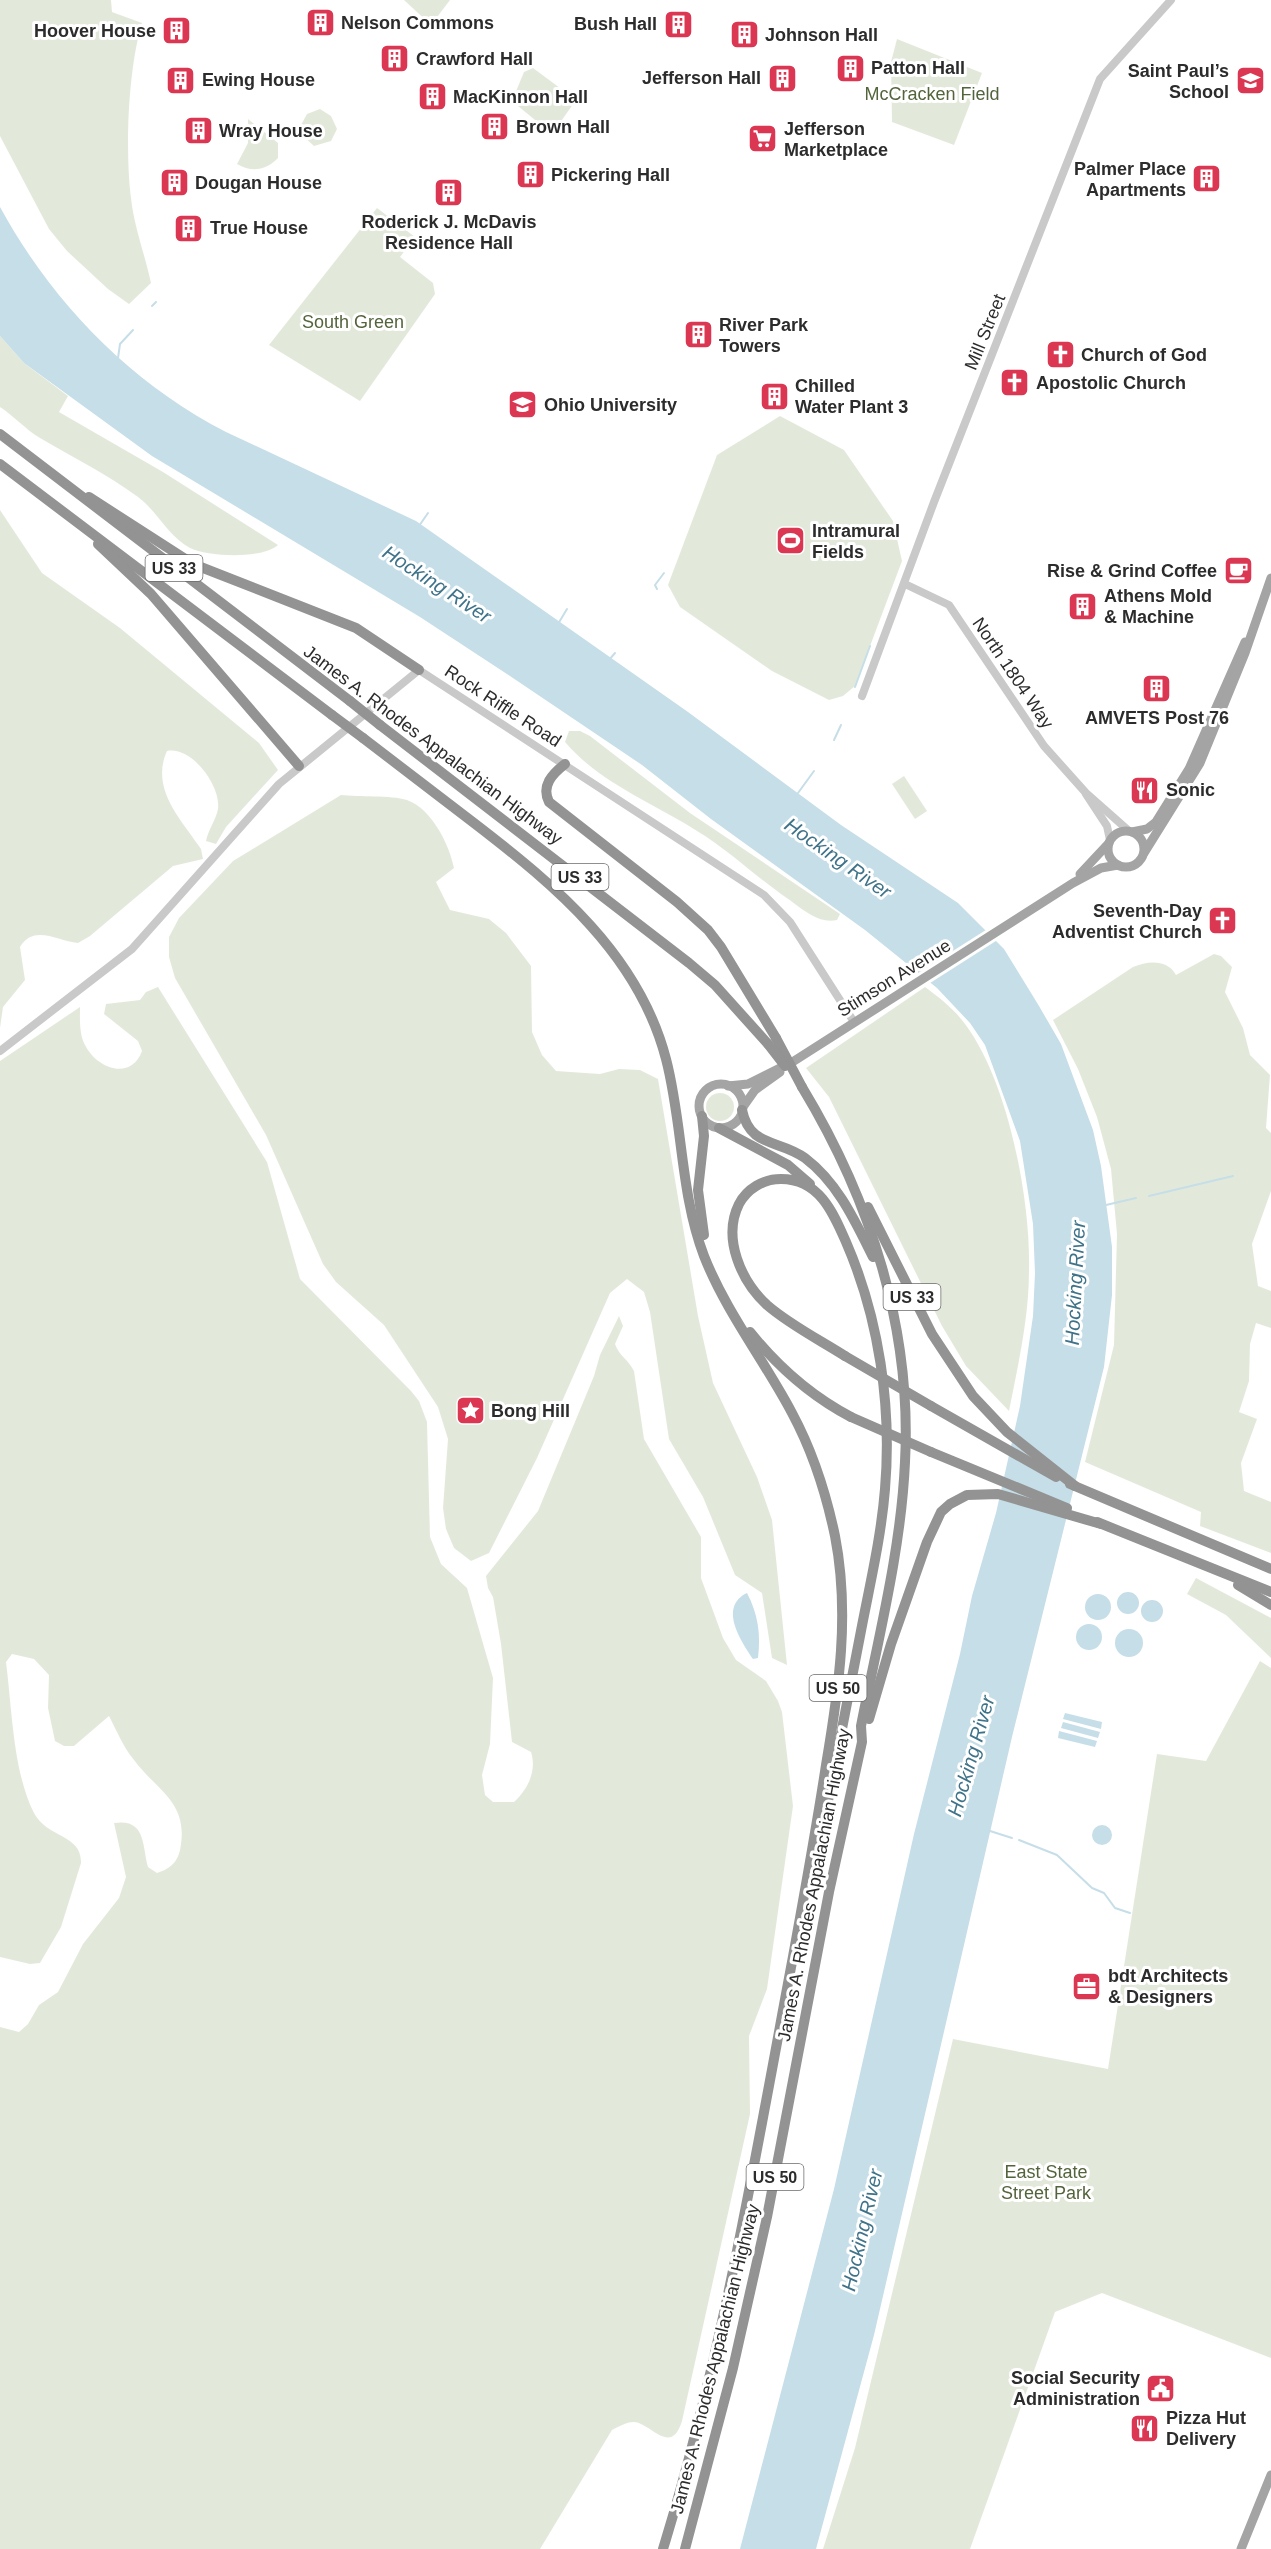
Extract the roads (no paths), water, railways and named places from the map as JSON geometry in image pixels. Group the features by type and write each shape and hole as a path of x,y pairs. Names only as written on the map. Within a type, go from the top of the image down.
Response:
{"highway":[{"name":"James A. Rhodes Appalachian Highway","path":"0,434 659,938 715,985 772,1041 802,1087 851,1176 888,1287 901,1360 905,1411 905,1462 894,1554 861,1726 862,1742 829,1892 757,2262 727,2391 685,2549"},
{"name":"James A. Rhodes Appalachian Highway","path":"0,464 542,876 578,910 614,953 640,994 666,1056 687,1195 702,1248 733,1312 794,1416 808,1447 827,1503 834,1534 843,1605 840,1679 771,2082 722,2328 693,2446 663,2549"},
{"path":"73,488 105,505 193,564 356,628 419,670"},
{"path":"81,526 151,594 299,766"},
{"path":"565,764 556,771 547,785 546,794 551,805 702,923 722,947 772,1041"},
{"path":"742,1109 746,1124 754,1135 804,1157 837,1190 857,1223 888,1287"},
{"path":"702,1116 704,1136 699,1198 713,1273"},
{"path":"719,1128 788,1165 827,1204 858,1271 874,1324 884,1401 885,1488 870,1583 771,2082"},
{"name":"US 33","path":"851,1176 932,1334 985,1411 1029,1452 1076,1486 1271,1569"},
{"path":"812,1187 780,1179 755,1186 742,1198 735,1214 732,1230 734,1246 744,1273 768,1305 845,1356 1076,1486"},
{"name":"US 33","path":"733,1312 781,1368 820,1400 851,1418 1161,1549 1271,1592"},
{"path":"862,1742 891,1644 933,1527 950,1504 967,1495 1007,1495 1101,1524"},
{"path":"1221,1547 1271,1563"},
{"path":"1218,1572 1271,1605"}],"main road":[{"path":"1248,638 1239,651 1189,769 1156,822 1147,829 1116,833 1109,842 1109,856 1118,865 1134,865 1144,853 1200,763 1245,653 1248,638 1271,578"},
{"path":"1130,831 1142,841 1144,853"},
{"name":"Stimson Avenue","path":"1073,883 1109,842"},
{"name":"Stimson Avenue","path":"728,1086 745,1085 794,1061 1073,883 1101,868 1118,865"},
{"path":"742,1109 739,1094 728,1086 714,1086 704,1093 700,1105 702,1116 709,1124 719,1128 734,1124 755,1090 794,1061"},
{"path":"1241,2549 1271,2475"}],"street":[{"name":"Mill Street","path":"862,696 934,502 1100,79 1171,0"},
{"name":"North 1804 Way","path":"905,584 934,596 948,605 1036,735 1086,793 1107,826 1109,842"},
{"name":"Rock Riffle Road","path":"0,1051 134,947 241,824 299,766 419,670 764,895 790,922 854,1022"},
{"name":"North 1804 Way","path":"1086,793 1130,831"}],"water":[{"name":"Hocking River","path":"0,207 21,242 69,307 126,364 157,389 226,432 416,521 688,712 841,825 958,903 1004,949 1039,1006 1061,1044 1093,1130 1101,1166 1112,1247 1112,1295 1104,1367 1012,1737 874,2335 816,2549 740,2549 834,2189 914,1834 960,1654 972,1596 996,1513 1020,1406 1033,1316 1035,1273 1033,1224 1020,1141 985,1045 970,1023 937,988 865,930 711,819 642,765 510,676 420,617 152,456 24,363 0,336"},
{"path":"1128,1592 1136,1595 1139,1603 1136,1611 1128,1614 1120,1611 1117,1603 1120,1595"},
{"path":"747,1593 754,1609 759,1632 758,1658 753,1659 738,1634 733,1615 738,1599"},
{"path":"1098,1594 1107,1598 1111,1607 1107,1616 1098,1620 1089,1616 1085,1607 1089,1598"},
{"path":"1152,1600 1160,1603 1163,1611 1160,1619 1152,1622 1144,1619 1141,1611 1144,1603"},
{"path":"1089,1624 1098,1628 1102,1637 1098,1646 1089,1650 1080,1646 1076,1637 1080,1628"},
{"path":"1129,1629 1139,1633 1143,1643 1139,1653 1129,1657 1119,1653 1115,1643 1119,1633"},
{"path":"1065,1713 1102,1722 1101,1729 1063,1719"},
{"path":"1063,1722 1100,1732 1098,1738 1061,1728"},
{"path":"1059,1731 1097,1741 1095,1747 1058,1738"},
{"path":"1102,1825 1109,1828 1112,1835 1109,1842 1102,1845 1095,1842 1092,1835 1095,1828"}],"waterway":[{"path":"152,306 156,302"},
{"path":"118,358 120,344 133,330"},
{"path":"419,526 428,513"},
{"path":"657,589 655,585 664,573"},
{"path":"558,624 567,609"},
{"path":"855,687 870,646"},
{"path":"609,660 615,653"},
{"path":"834,740 841,725"},
{"path":"798,793 814,771"},
{"path":"1149,1196 1233,1176"},
{"path":"1106,1205 1136,1198"},
{"path":"990,1831 1012,1838"},
{"path":"1019,1840 1057,1855 1092,1888 1104,1893 1115,1908 1130,1913"}],"place":[{"name":"Nelson Commons","path":"320,23"},
{"name":"Bush Hall","path":"678,24"},
{"name":"Hoover House","path":"177,31"},
{"name":"Johnson Hall","path":"744,35"},
{"name":"Crawford Hall","path":"395,59"},
{"name":"Patton Hall","path":"850,68"},
{"name":"Jefferson Hall","path":"782,78"},
{"name":"Ewing House","path":"181,80"},
{"name":"Saint Paul’s School","path":"1250,81"},
{"name":"MacKinnon Hall","path":"432,97"},
{"name":"Brown Hall","path":"495,127"},
{"name":"Wray House","path":"198,131"},
{"name":"Jefferson Marketplace","path":"763,139"},
{"name":"Pickering Hall","path":"530,175"},
{"name":"Palmer Place Apartments","path":"1207,179"},
{"name":"Dougan House","path":"174,183"},
{"name":"Roderick J. McDavis Residence Hall","path":"449,193"},
{"name":"True House","path":"189,228"},
{"name":"River Park Towers","path":"698,335"},
{"name":"Church of God","path":"1060,355"},
{"name":"Apostolic Church","path":"1015,383"},
{"name":"Chilled Water Plant 3","path":"774,396"},
{"name":"Ohio University","path":"523,405"},
{"name":"Intramural Fields","path":"791,541"},
{"name":"Rise & Grind Coffee","path":"1238,571"},
{"name":"Athens Mold & Machine","path":"1083,606"},
{"name":"AMVETS Post 76","path":"1157,689"},
{"name":"Sonic","path":"1145,790"},
{"name":"Seventh-Day Adventist Church","path":"1223,921"},
{"name":"Bong Hill","path":"470,1411"},
{"name":"bdt Architects & Designers","path":"1087,1986"},
{"name":"Social Security Administration","path":"1161,2388"},
{"name":"Pizza Hut Delivery","path":"1145,2428"}],"park label":[{"name":"McCracken Field","path":"932,94"},
{"name":"South Green","path":"353,322"},
{"name":"East State Street Park","path":"1046,2182"}]}
